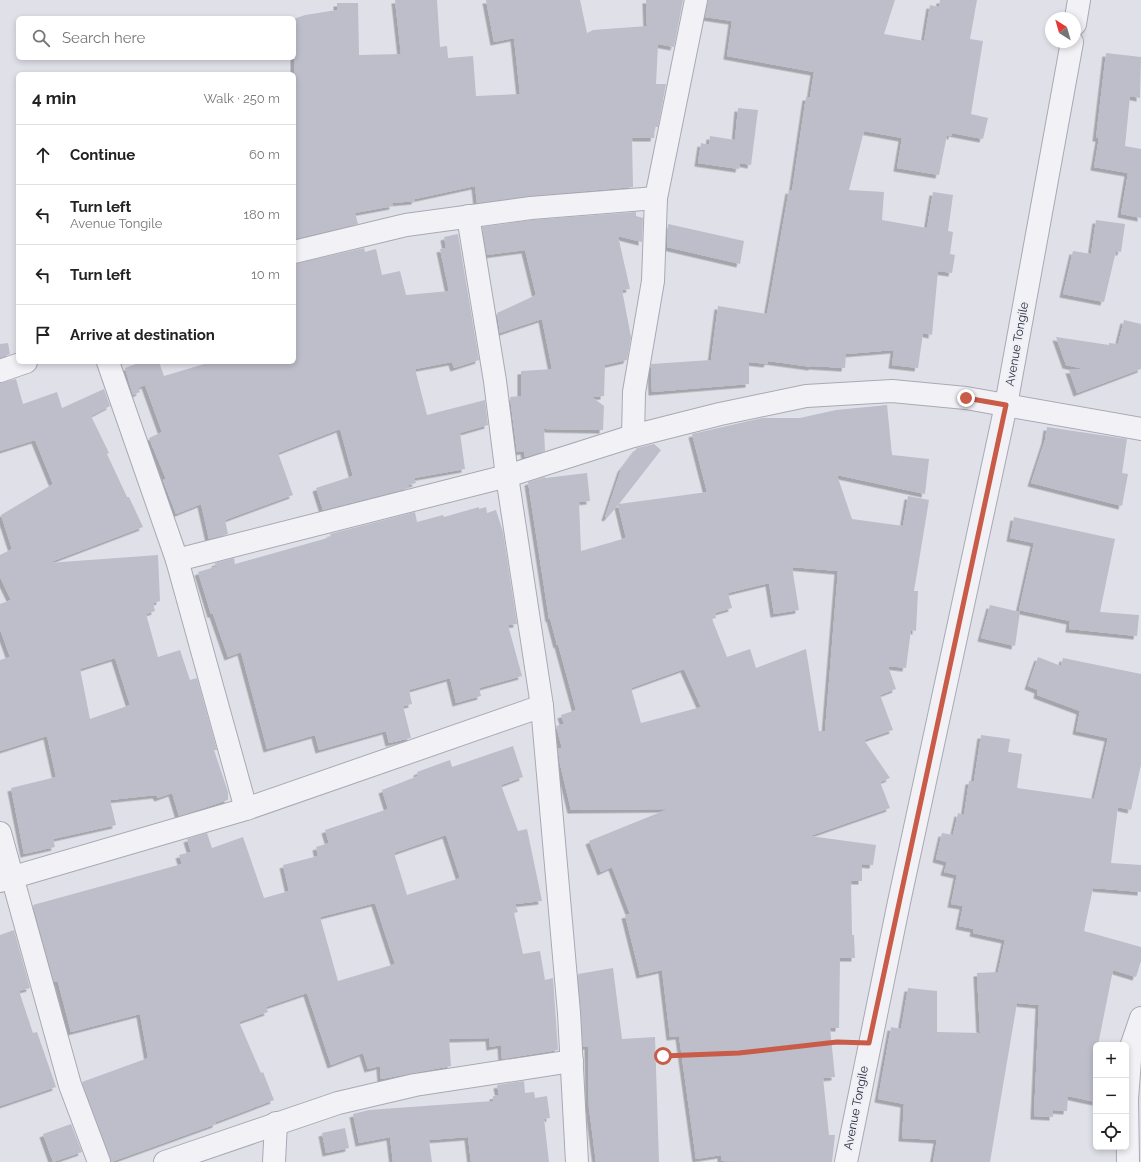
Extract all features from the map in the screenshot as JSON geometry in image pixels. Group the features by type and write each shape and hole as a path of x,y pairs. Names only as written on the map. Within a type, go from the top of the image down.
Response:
{"street":[{"path":"633,436 634,392 653,280 656,198 696,0"},
{"path":"1077,12 1079,0"},
{"name":"Avenue Tongile","path":"846,1162 869,1043 1006,405 1071,48"},
{"path":"296,252 406,226 468,216 531,208 656,198"},
{"path":"468,216 495,381 507,476 542,706 564,946 572,1061 576,1162"},
{"path":"0,371 20,364"},
{"path":"109,364 177,560 246,809"},
{"path":"177,560 507,476 633,436 720,414 806,396 892,391 966,398 1141,429"},
{"path":"6,879 246,809 542,706"},
{"path":"0,833 6,879 70,1085 99,1162"},
{"path":"1128,1162 1127,1099 1131,1047 1141,1018"},
{"path":"166,1162 338,1103 414,1085 572,1061"},
{"path":"274,1162 276,1123"}],"path":[{"path":"572,1061 602,1051 619,1051 642,1057 739,1053 837,1042 869,1043"}],"building":[{"path":"395,0 437,0 440,47 447,46 448,58 473,56 476,96 520,94 514,38 494,42 486,0 580,0 587,33 593,30 647,26 646,0 683,0 674,47 658,44 656,84 666,84 658,127 655,127 654,138 632,138 633,187 530,196 477,203 475,186 415,199 415,201 392,203 393,206 355,213 358,224 296,239 296,72 294,72 294,60 296,60 296,18 305,15 337,10 337,3 358,3 359,55 401,54"},
{"path":"708,0 895,0 884,34 924,41 930,5 939,7 940,0 977,0 970,39 983,41 971,114 988,118 983,139 952,133 952,136 947,135 939,175 897,168 902,138 864,131 849,190 884,192 882,220 927,228 933,192 953,195 948,231 953,232 950,254 955,255 952,273 938,271 932,335 923,333 918,368 892,365 894,350 846,354 845,368 812,367 768,361 767,364 749,362 749,384 652,392 651,364 711,360 718,306 767,314 789,190 792,191 806,97 810,97 814,72 727,56 732,21 705,17"},
{"path":"1106,53 1141,57 1140,98 1130,96 1125,146 1141,149 1141,218 1121,214 1128,173 1094,167 1099,138 1096,138"},
{"path":"738,108 758,110 751,165 740,163 739,169 698,163 701,143 709,145 710,136 735,140"},
{"path":"636,212 636,216 643,218 642,242 618,236 630,289 622,290 631,337 627,360 605,365 604,396 592,397 604,406 603,430 544,429 545,451 525,457 524,451 517,452 510,397 521,396 521,371 552,369 542,319 500,333 497,313 536,295 525,250 487,255 482,227 532,220"},
{"path":"1096,220 1125,224 1121,252 1116,251 1104,302 1063,294 1073,251 1091,254"},
{"path":"668,224 744,241 740,264 667,247"},
{"path":"458,234 479,360 454,368 452,362 415,369 427,415 485,400 488,425 460,433 465,469 414,478 416,483 408,485 409,488 323,510 316,488 353,476 340,429 278,453 293,495 225,520 228,534 209,539 201,504 176,514 163,480 166,479 149,438 162,432 145,385 138,388 140,392 133,395 125,368 136,364 160,364 164,376 204,364 296,364 296,264 364,248 365,252 376,249 382,275 400,271 406,295 449,291 440,249 446,248 444,237"},
{"path":"1124,320 1141,324 1141,369 1077,393 1069,370 1084,369 1066,365 1056,337 1109,345 1109,343 1118,344"},
{"path":"8,343 10,354 0,358 0,344"},
{"path":"16,379 23,404 57,392 62,408 104,389 110,406 91,416 109,453 107,454 127,497 129,497 143,527 48,563 158,555 160,601 153,603 155,611 146,614 158,657 180,650 190,680 197,678 217,750 214,750 228,792 228,800 179,816 172,793 158,798 156,795 110,800 116,825 53,839 55,847 24,854 11,788 56,777 47,736 0,751 0,660 10,657 0,629 0,604 11,600 0,577 0,555 12,549 1,515 53,484 35,440 0,451 0,383","holes":["115,658 130,705 90,719 80,669"]},
{"path":"887,405 892,455 929,459 925,494 837,475 852,519 903,526 908,496 929,500 914,591 918,591 916,631 911,630 906,668 888,666 896,689 880,695 893,730 864,740 890,778 880,782 890,808 810,836 876,845 873,865 862,864 862,881 851,881 852,935 854,935 855,958 840,958 839,1028 830,1028 835,1077 823,1078 829,1135 835,1135 832,1162 721,1161 721,1155 696,1159 679,1036 670,1037 662,970 640,975 625,915 630,914 612,867 601,872 589,841 668,809 571,810 560,764 558,749 562,748 556,726 564,724 561,715 576,710 558,644 557,645 550,618 549,619 528,482 545,477 587,473 590,501 579,502 581,551 626,538 618,505 607,518 605,517 621,469 637,448 654,444 661,450 619,504 707,492 692,434 762,418 800,418 836,410","holes":["792,567 838,571 825,731 819,731 806,649 756,668 750,649 727,657 712,619 716,618 715,613 732,608 728,593 769,583 774,614 799,610","684,669 701,707 641,723 631,688"]},
{"path":"1047,427 1127,439 1122,473 1128,474 1122,506 1031,483 1045,440"},
{"path":"479,507 479,509 486,507 487,513 496,510 503,532 517,624 508,625 522,676 479,688 481,696 456,703 450,678 409,690 412,704 403,706 411,738 389,743 386,731 319,750 315,735 267,749 241,652 228,657 213,614 211,614 198,572 215,567 215,563 234,558 235,564 331,537 330,534 415,512 417,522 443,515 444,517"},
{"path":"1014,517 1115,539 1100,612 1139,615 1137,636 1069,629 1070,621 1019,610 1034,543 1010,538"},
{"path":"990,605 1020,612 1015,646 981,638"},
{"path":"1038,657 1061,666 1063,658 1141,674 1141,765 1131,810 1118,807 1111,863 1141,865 1141,892 1093,888 1084,931 1141,947 1141,961 1136,977 1113,970 1099,1042 1093,1042 1093,1101 1068,1096 1067,1111 1053,1110 1053,1117 1034,1116 1039,1005 1017,1003 990,1162 933,1162 937,1140 902,1138 904,1104 878,1099 891,1027 901,1029 908,988 937,991 937,1032 980,1033 977,973 998,972 1005,940 973,933 974,929 959,926 963,906 951,904 957,875 944,872 947,862 936,859 942,833 953,835 958,813 964,815 969,781 974,781 981,735 1010,739 1008,752 1022,754 1017,788 1094,799 1108,738 1076,731 1080,711 1037,695 1038,690 1028,686"},
{"path":"513,746 523,777 501,785 518,831 527,829 542,901 515,904 518,912 514,913 523,954 540,951 545,980 553,978 558,1050 502,1059 501,1045 490,1047 489,1038 449,1039 451,1066 381,1079 380,1066 368,1069 363,1053 331,1065 307,993 266,1007 268,1012 239,1022 261,1073 263,1072 274,1100 216,1122 216,1124 111,1162 82,1082 148,1058 140,1014 71,1032 58,982 54,982 33,905 182,864 179,855 191,852 187,839 207,833 212,848 243,837 264,898 289,891 283,865 318,856 316,847 329,843 325,830 388,809 382,790 418,776 417,772 450,760 452,767","holes":["446,835 460,878 407,895 394,853","375,903 395,964 338,981 320,917"]},
{"path":"14,930 30,988 19,991 33,1033 37,1032 56,1087 0,1106 0,935"},
{"path":"613,968 622,1039 655,1037 659,1162 596,1162 589,1108 588,1046 583,1047 578,974"},
{"path":"524,1081 525,1093 534,1092 535,1098 547,1096 550,1118 544,1119 549,1162 471,1162 468,1137 429,1140 432,1162 393,1162 390,1137 359,1143 353,1114 369,1110 493,1101 493,1096 499,1095 497,1085"},
{"path":"71,1124 82,1152 53,1162 43,1134"},
{"path":"345,1128 349,1148 326,1153 322,1133"}],"route":[{"path":"663,1056 739,1053 837,1042 869,1043 1006,405 966,398"}]}
